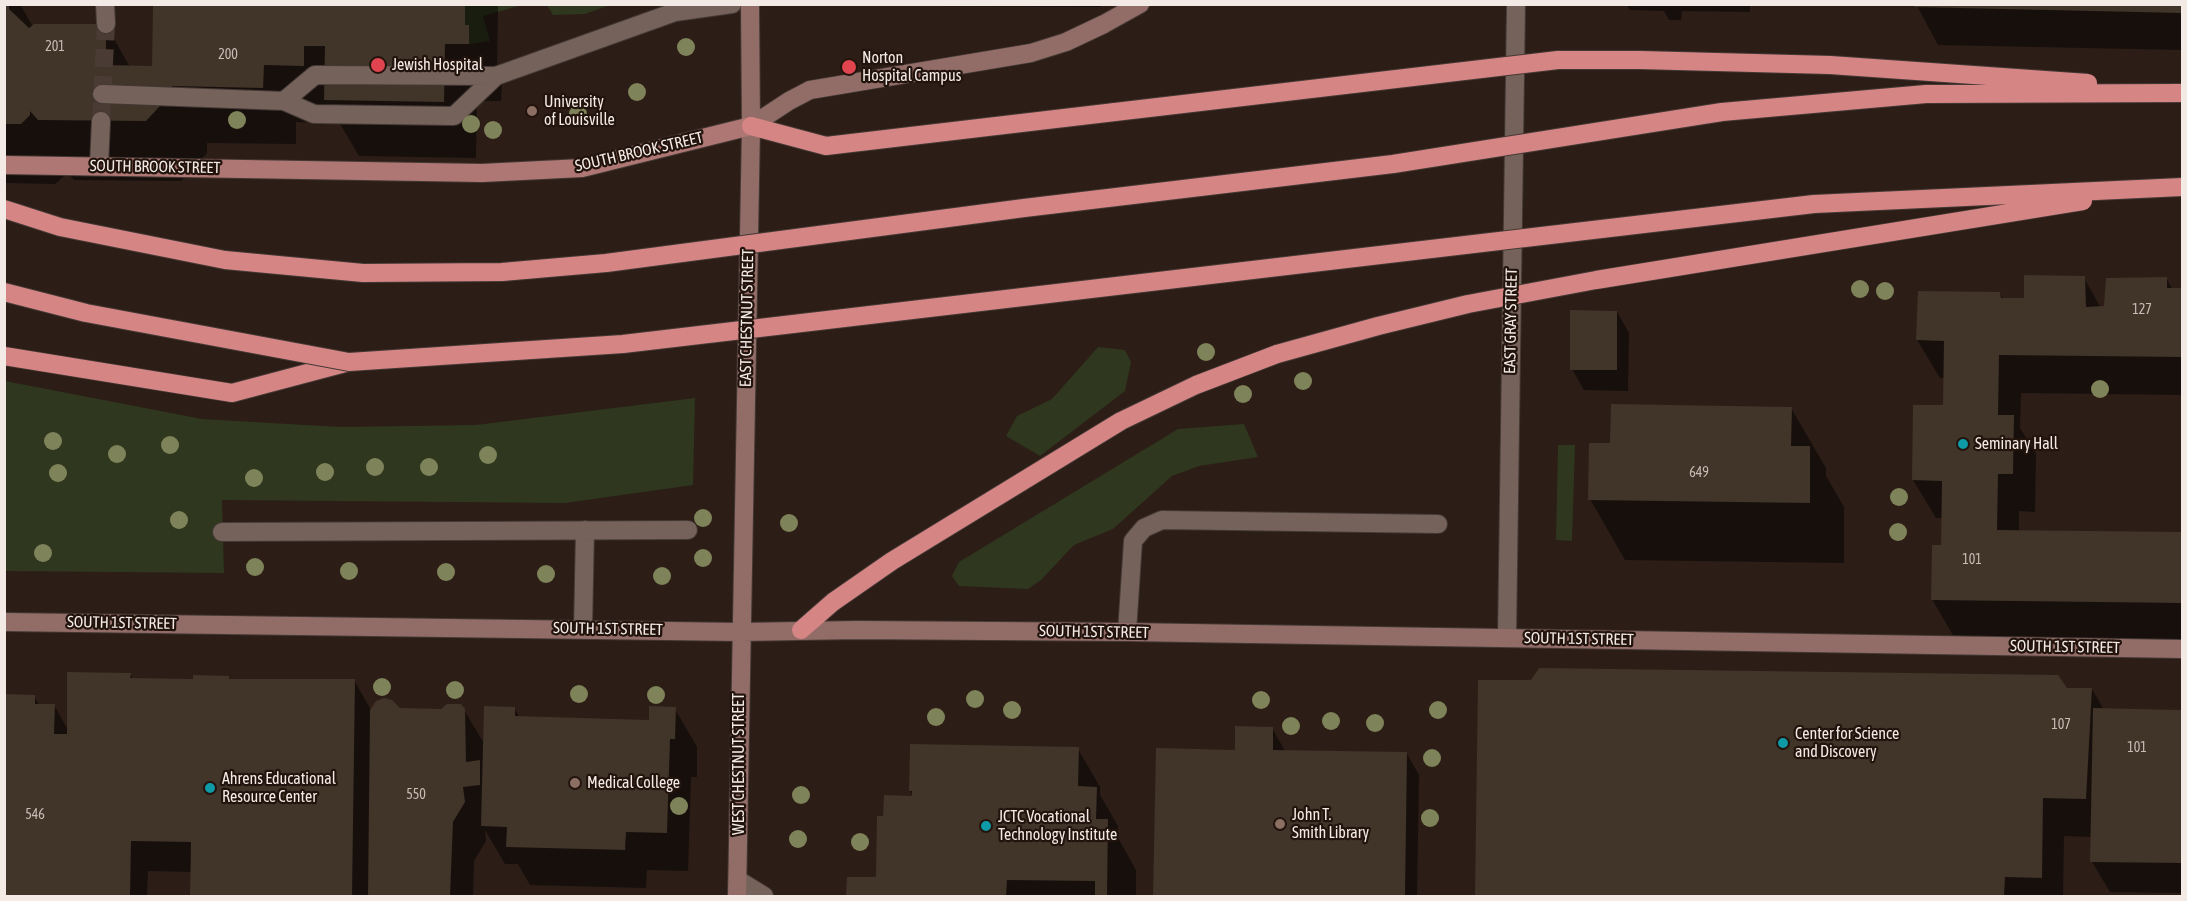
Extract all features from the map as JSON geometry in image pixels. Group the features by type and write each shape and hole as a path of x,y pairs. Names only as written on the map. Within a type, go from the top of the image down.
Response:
{"highway":[{"path":"752,126 826,146 1558,60 1830,65 2182,91"},
{"path":"4,209 60,227 225,260 363,273 502,272 606,263 1023,208 1393,164 1722,112 1926,94 2182,91"},
{"path":"801,630 833,602 892,561 1121,421 1196,385 1278,354 1468,304 2175,187"},
{"path":"4,356 232,393 349,362 622,344 1814,204 2175,187"},
{"path":"4,292 86,313 349,362"}],"main road":[{"name":"SOUTH BROOK STREET","path":"4,165 437,174 582,168 752,126"}],"street":[{"path":"105,4 106,24"},
{"path":"285,101 315,75 496,76 677,8 732,4"},
{"name":"EAST CHESTNUT STREET","path":"741,632 752,126 750,4"},
{"name":"SOUTH BROOK STREET","path":"752,126 810,90 1031,53 1066,42 1140,4"},
{"name":"EAST GRAY STREET","path":"1507,638 1516,4"},
{"path":"102,94 285,101 314,114 454,116 496,76"},
{"path":"99,166 101,121"},
{"path":"1127,632 1133,541 1144,528 1162,520 1438,524"},
{"path":"583,629 585,530"},
{"path":"222,532 688,530"},
{"name":"SOUTH 1ST STREET","path":"4,622 741,632 801,630 1127,632 2182,649"},
{"name":"WEST CHESTNUT STREET","path":"737,888 741,632"},
{"path":"737,888 764,897"}],"green space":[{"path":"465,5 522,5 483,16 490,41 469,44 469,25 465,25"},
{"path":"547,5 610,5 585,14 553,15"},
{"path":"1098,347 1125,350 1131,362 1125,391 1040,456 1006,436 1017,416 1052,399"},
{"path":"5,381 202,419 340,427 476,425 695,398 693,485 565,503 222,500 224,573 5,571"},
{"path":"1244,424 1258,457 1199,466 1172,476 1113,529 1074,545 1041,580 1028,589 959,586 952,576 959,562 1178,429"},
{"path":"1558,445 1575,445 1572,541 1556,540"}],"building":[{"name":"Jewish Hospital","path":"4,4 9,4 9,9 29,28 34,24 106,24 106,65 152,66 153,5 465,5 465,25 469,25 469,44 445,44 444,102 324,100 325,46 304,46 304,66 264,65 263,88 172,86 173,92 146,121 38,120 30,111 30,115 21,124 4,124"},
{"path":"1914,4 2182,4 2182,13 1914,7"},
{"name":"Seminary Hall","path":"2024,275 2085,276 2086,307 2104,306 2106,278 2167,277 2167,288 2182,288 2182,357 1999,355 1998,415 2014,415 2013,474 1998,474 1997,530 2182,532 2182,603 1931,600 1932,545 1941,545 1942,481 1912,480 1913,405 1943,405 1944,341 1916,340 1918,291 2000,292 2001,298 2024,298"},
{"path":"1570,310 1617,311 1617,370 1570,370"},
{"path":"1611,404 1792,407 1791,446 1810,446 1810,503 1588,500 1589,443 1610,443"},
{"name":"Center for Science and Discovery","path":"1539,668 2058,675 2067,688 2092,688 2086,799 2043,798 2042,878 2005,877 2004,896 1475,896 1478,680 1531,680"},
{"name":"Ahrens Educational Resource Center","path":"67,672 131,673 130,678 193,679 193,675 229,676 229,679 355,679 352,896 190,896 191,842 131,841 130,896 4,896 4,694 35,695 35,704 55,704 54,734 67,734"},
{"path":"384,698 392,700 400,708 441,709 447,704 461,704 465,709 466,762 480,760 480,785 463,787 465,802 453,822 450,896 368,896 370,710 376,701"},
{"name":"Medical College","path":"484,706 515,707 515,716 649,720 649,706 676,707 675,739 670,739 667,833 626,832 625,850 506,847 507,827 481,826"},
{"path":"2093,708 2182,710 2182,863 2090,862"},
{"name":"John T. Smith Library","path":"1235,726 1273,727 1273,750 1407,752 1405,896 1153,896 1156,748 1235,750"},
{"name":"JCTC Vocational Technology Institute","path":"910,744 1079,747 1078,786 1097,787 1096,819 1108,819 1107,896 1095,896 1095,881 1007,880 1006,896 846,896 847,877 876,877 877,816 883,816 884,795 912,796 912,791 909,791"}],"tunnel":[{"path":"101,121 106,24"}],"place":[{"name":"Jewish Hospital","path":"378,65"},
{"name":"Norton Hospital Campus","path":"849,67"},
{"name":"University of Louisville","path":"532,111"},
{"name":"Seminary Hall","path":"1963,444"},
{"name":"Center for Science and Discovery","path":"1783,743"},
{"name":"Medical College","path":"575,783"},
{"name":"Ahrens Educational Resource Center","path":"210,788"},
{"name":"John T. Smith Library","path":"1280,824"},
{"name":"JCTC Vocational Technology Institute","path":"986,826"}]}
